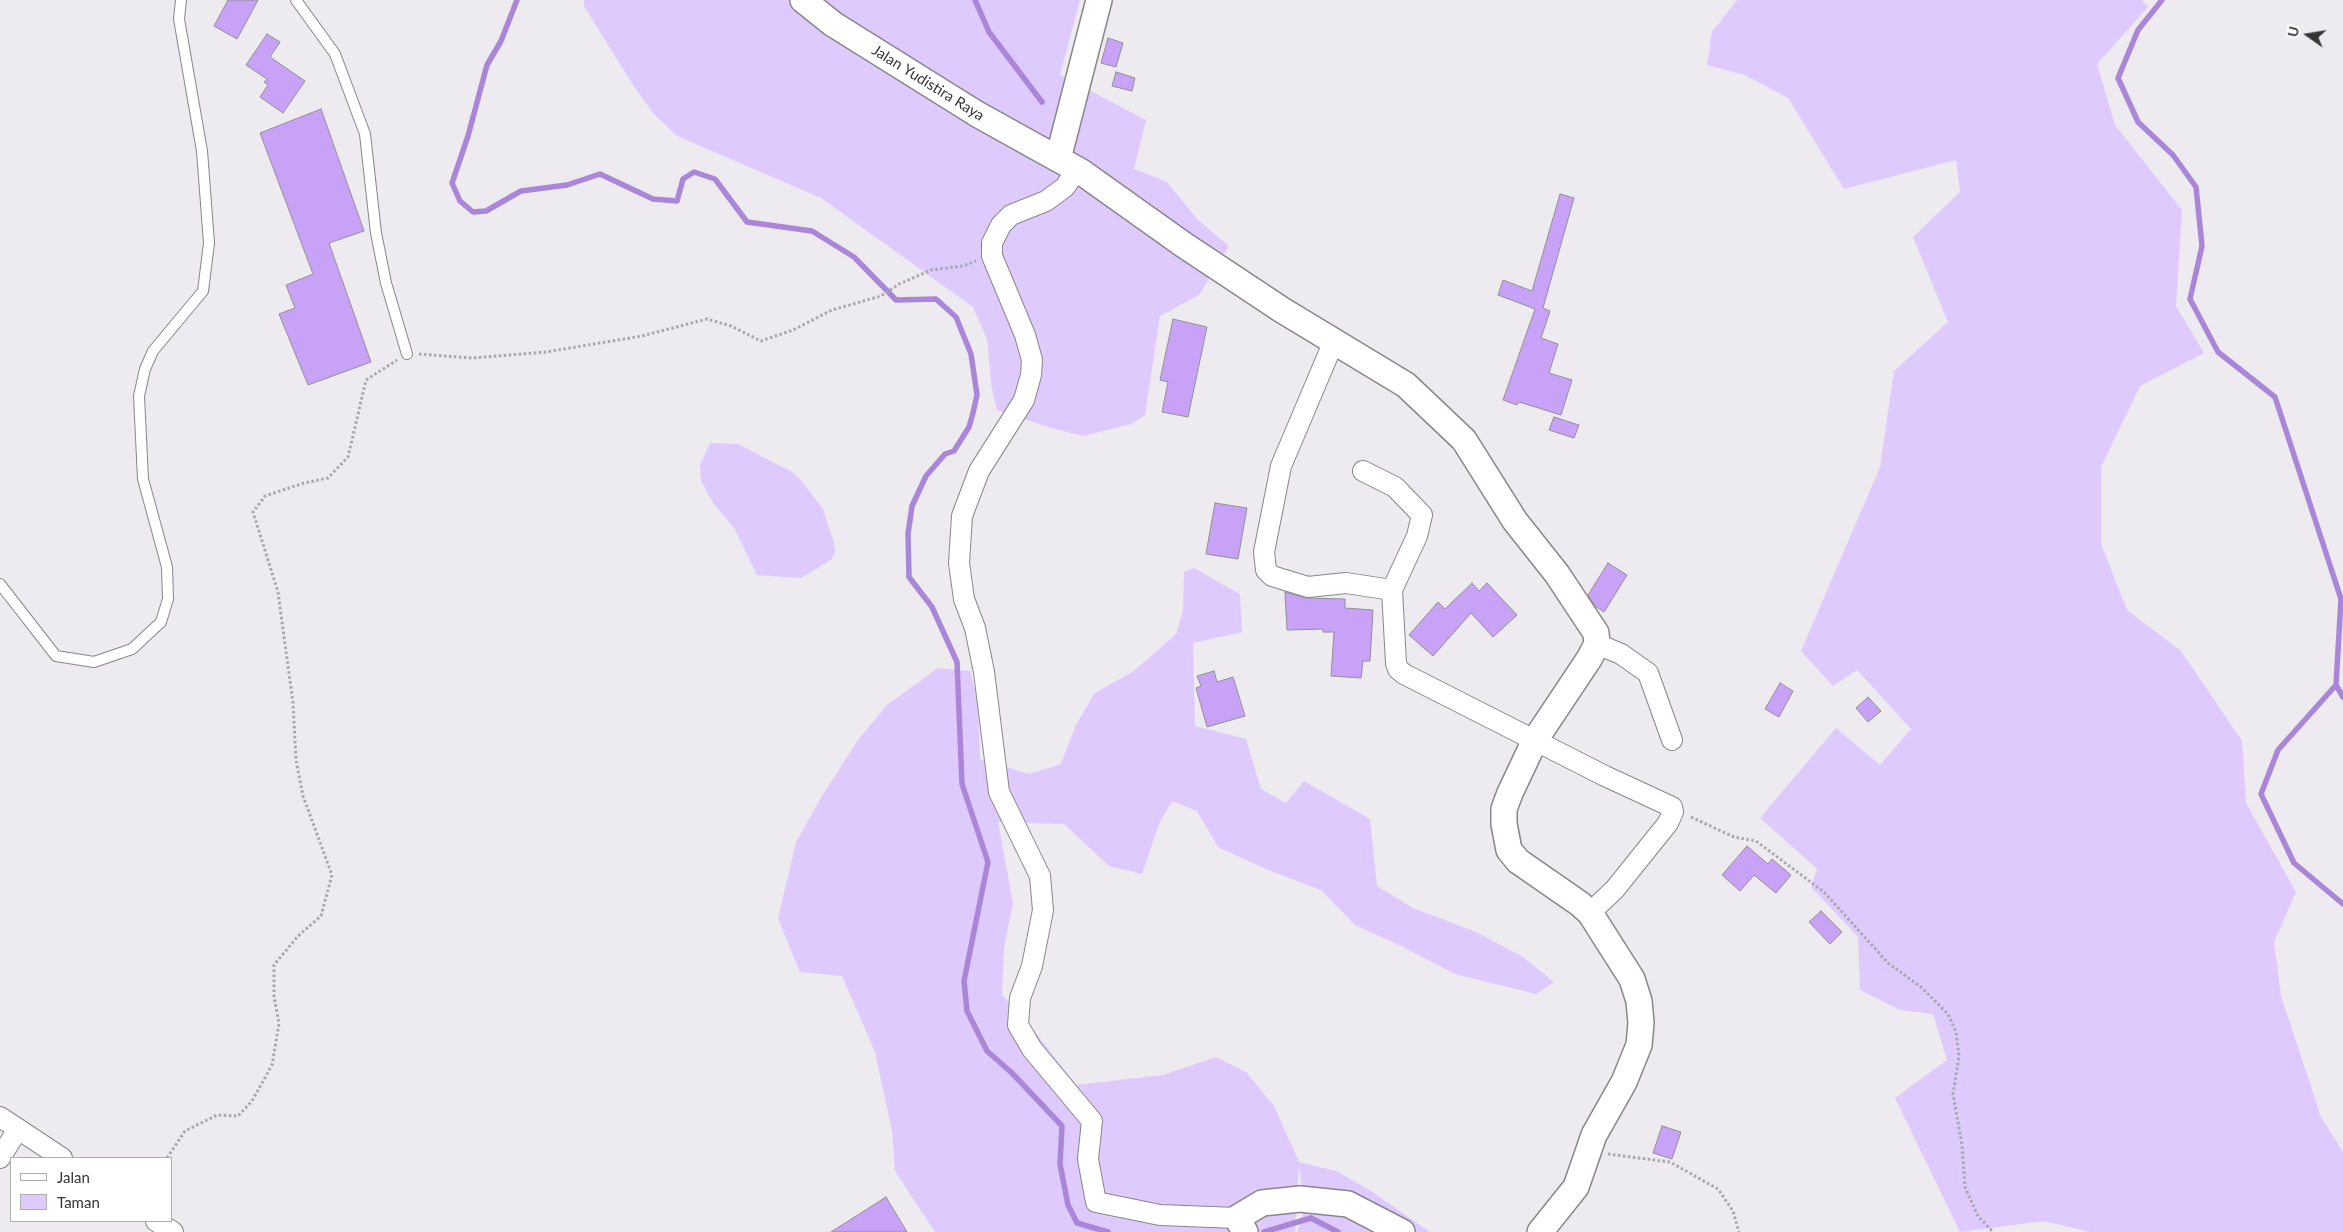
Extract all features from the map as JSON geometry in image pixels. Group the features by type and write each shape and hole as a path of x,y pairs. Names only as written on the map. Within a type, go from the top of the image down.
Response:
{"street":[{"name":"Jalan Yudistira Raya","path":"803,0 833,24 934,87 1067,164 1184,245 1406,385 1464,440 1515,521 1557,574 1590,622 1596,633 1597,644"},
{"path":"1099,0 1064,187 1046,201 1011,215 1001,224 992,243 992,256 1025,335 1032,360 1032,375 1024,400 979,470 962,516 960,563 964,599 976,628 984,672 999,792 1040,876 1043,910 1032,966 1020,998 1018,1025 1032,1049 1092,1122 1088,1159 1096,1202 1160,1215 1242,1226 1262,1203 1300,1199 1348,1204 1402,1232"},
{"path":"1334,341 1281,466 1264,552 1266,570 1272,576 1308,588 1346,583 1392,590"},
{"path":"1362,471 1395,487 1422,515 1418,536 1392,590 1398,669 1404,674 1535,740 1672,807 1673,812 1668,823 1615,889 1590,913"},
{"path":"1540,1232 1576,1186 1594,1135 1624,1082 1634,1060 1639,1045 1641,1023 1639,1001 1632,979 1590,913 1580,904 1518,862 1509,850 1504,830 1504,809 1535,740 1597,644 1620,654 1648,673 1672,740"},
{"path":"0,1117 60,1157"},
{"path":"0,1158 18,1129"},
{"path":"158,1222 173,1232"}],"lane":[{"path":"0,584 56,656 94,662 132,649 162,622 168,599 167,567 143,479 139,396 145,369 153,352 203,291 209,243 202,151 179,19 181,0"},
{"path":"296,0 335,54 365,134 386,283 407,354"}],"path":[{"path":"168,1157 185,1131 217,1115 238,1116 252,1101 272,1065 279,1024 274,996 274,965 298,936 321,916 332,875 303,796 294,738 293,703 278,592 253,512 265,496 304,483 328,478 348,458 366,380 407,354 472,358 546,352 642,336 707,320 731,326 761,341 794,330 832,310 881,296 899,284 931,270 963,266 992,256"},
{"path":"1672,807 1734,837 1756,841 1824,892 1888,963 1921,987 1948,1014 1956,1032 1959,1056 1953,1094 1962,1145 1965,1187 1978,1216 1993,1232"},
{"path":"1588,1151 1636,1159 1670,1162 1718,1189 1733,1211 1738,1232"}],"green space":[{"path":"584,0 1080,0 1060,75 1146,120 1134,169 1167,182 1198,220 1229,246 1199,295 1160,316 1145,415 1131,424 1083,436 1048,427 997,410 992,390 987,339 973,307 821,198 677,136 653,113 633,85 584,6"},
{"path":"1737,0 2142,0 2148,7 2097,64 2115,125 2182,210 2176,306 2204,353 2140,386 2101,467 2101,544 2127,610 2181,651 2242,741 2246,803 2296,892 2274,942 2281,996 2321,1117 2343,1152 2343,1232 2090,1232 2044,1221 1960,1232 1895,1098 1947,1060 1933,1014 1900,1010 1860,990 1858,937 1811,887 1817,869 1760,818 1836,728 1880,765 1911,729 1857,670 1833,686 1801,651 1880,467 1894,371 1948,322 1913,237 1960,192 1956,160 1844,189 1788,98 1745,75 1707,65 1712,32"},
{"path":"710,443 738,444 792,472 801,480 823,509 834,543 835,552 832,559 801,578 757,575 734,528 713,503 701,481 700,465"},
{"path":"1194,568 1240,594 1242,632 1193,643 1195,726 1246,739 1261,789 1286,803 1304,781 1370,819 1377,886 1413,908 1476,932 1523,957 1554,982 1536,994 1455,974 1355,925 1321,890 1268,870 1218,847 1197,811 1172,801 1159,824 1142,874 1109,866 1064,824 998,822 1013,903 1004,948 1002,995 1032,1028 1076,1085 1163,1075 1216,1057 1246,1072 1274,1106 1299,1162 1336,1171 1371,1191 1430,1232 1297,1232 1305,1208 1299,1165 1295,1232 935,1232 895,1171 892,1131 875,1052 842,976 800,972 778,919 796,842 822,796 858,740 887,705 938,668 970,671 978,702 980,759 1029,774 1061,764 1076,725 1095,693 1134,671 1176,634 1183,611 1184,572"}],"building":[{"path":"228,0 258,0 237,39 214,26"},
{"path":"267,34 280,42 270,57 305,81 283,113 260,97 268,85 264,82 267,79 246,65"},
{"path":"1108,38 1123,43 1116,67 1101,63"},
{"path":"1116,72 1135,78 1132,91 1112,86"},
{"path":"321,109 364,231 329,243 371,362 308,385 279,314 295,308 286,285 313,274 260,133"},
{"path":"1560,194 1574,198 1543,308 1550,311 1541,338 1558,344 1549,373 1572,380 1561,415 1519,402 1517,405 1503,400 1535,309 1498,295 1503,280 1532,291"},
{"path":"1173,319 1207,327 1188,417 1162,412 1168,382 1160,380"},
{"path":"1554,417 1579,425 1574,438 1549,430"},
{"path":"1215,503 1247,508 1238,559 1206,554"},
{"path":"1608,563 1627,575 1604,612 1595,606 1588,595"},
{"path":"1472,583 1479,591 1487,583 1517,615 1493,637 1471,613 1433,656 1409,635 1438,602 1445,609"},
{"path":"1285,592 1305,598 1345,599 1345,608 1373,610 1370,661 1363,661 1361,678 1331,676 1334,632 1323,632 1323,629 1287,630"},
{"path":"1214,671 1217,682 1233,677 1245,716 1207,727 1196,688 1201,686 1197,676"},
{"path":"1780,683 1793,691 1779,717 1765,709"},
{"path":"1868,697 1881,711 1868,722 1856,708"},
{"path":"1747,846 1768,864 1772,859 1791,875 1776,893 1754,875 1740,891 1722,875"},
{"path":"1821,911 1842,932 1830,944 1809,922"},
{"path":"1662,1126 1681,1132 1672,1159 1653,1153"},
{"path":"886,1197 907,1232 831,1232"}],"waterway":[{"path":"517,0 501,41 487,65 468,136 452,183 460,201 473,212 486,211 521,191 567,185 600,174 653,199 677,201 683,179 694,172 715,179 747,222 812,231 854,257 896,300 936,299 956,317 971,354 977,395 969,427 954,451 945,454 926,476 912,506 908,534 909,577 932,607 957,662 962,784 988,862 964,981 967,1011 987,1051 1012,1073 1062,1126 1060,1164 1068,1205 1077,1223 1108,1232"},
{"path":"975,0 989,32 1042,102"},
{"path":"2162,0 2138,30 2118,78 2138,122 2173,155 2196,187 2202,246 2190,299 2218,352 2275,397 2341,599 2336,685 2278,750 2261,794 2294,863 2343,904"},
{"path":"2336,685 2343,697"},
{"path":"1264,1232 1311,1218 1338,1232"}]}
